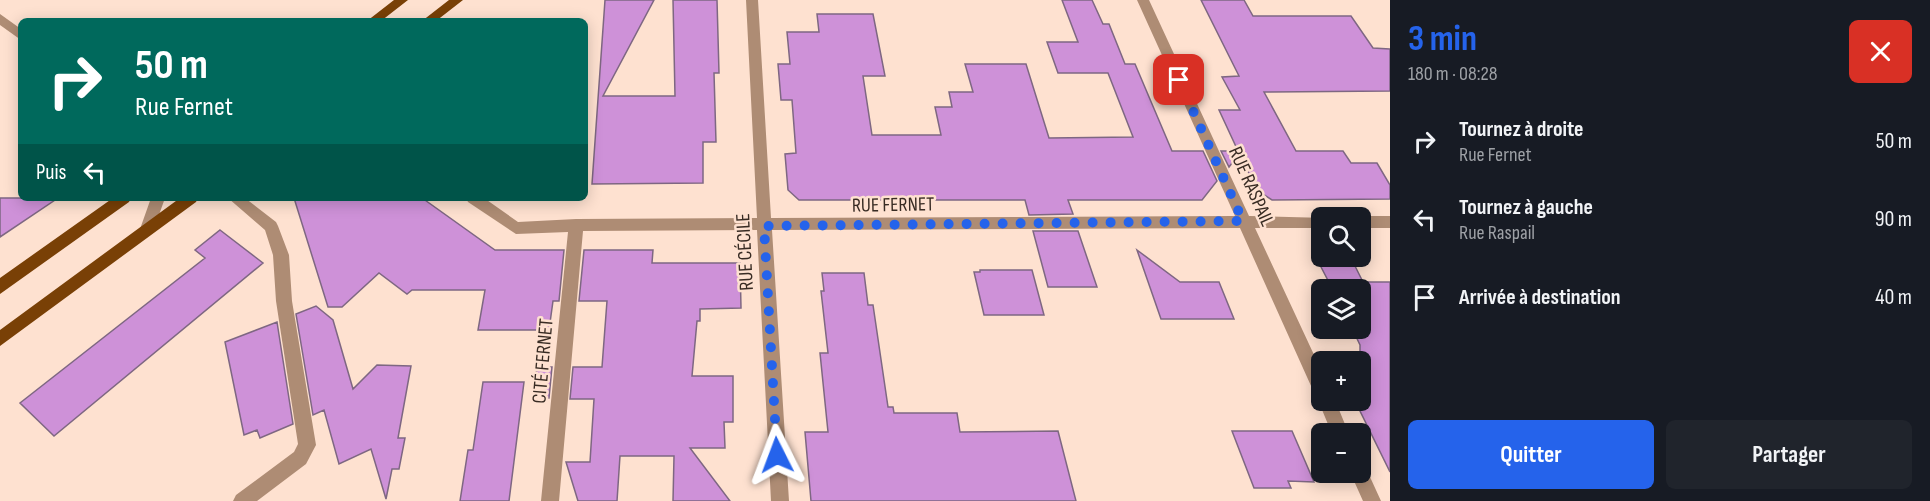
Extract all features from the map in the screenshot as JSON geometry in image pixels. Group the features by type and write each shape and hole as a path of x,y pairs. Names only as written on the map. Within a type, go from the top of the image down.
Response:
{"main road":[{"path":"377,18 402,0"},
{"path":"432,18 457,0"},
{"path":"0,287 120,201"},
{"path":"0,339 187,201"}],"street":[{"name":"RUE CÉCILE","path":"752,0 780,501"},
{"name":"RUE RASPAIL","path":"1143,0 1311,367"},
{"path":"0,18 18,33"},
{"path":"147,229 157,201"},
{"path":"239,201 271,226 281,255 284,301 307,445 300,458 242,501"},
{"name":"RUE FERNET","path":"477,201 516,228 576,225 764,226 1311,222"},
{"path":"1371,222 1390,222"},
{"name":"CITÉ FERNET","path":"550,501 576,225"},
{"path":"1364,483 1372,501"}],"building":[{"path":"605,0 654,0 603,96 675,96 673,0 717,0 719,73 714,73 716,142 703,142 703,183 592,184"},
{"path":"1062,0 1092,0 1103,24 1109,24 1125,64 1135,64 1172,151 1203,151 1217,181 1202,200 1068,200 1073,214 1029,215 1025,200 799,200 788,190 785,154 796,153 792,100 781,100 778,64 790,64 787,32 819,32 817,14 873,14 885,76 863,76 872,135 941,135 935,107 952,107 949,92 973,92 965,64 1026,64 1049,138 1133,137 1108,73 1058,73 1047,42 1078,42"},
{"path":"1201,0 1244,0 1253,16 1351,16 1373,48 1390,49 1390,91 1264,92 1296,151 1343,151 1351,163 1377,163 1390,185 1390,199 1272,200 1258,191 1239,154 1229,167 1221,151 1238,151 1219,110 1240,110 1222,77 1239,76"},
{"path":"0,198 18,198 18,201 54,201 0,237"},
{"path":"295,201 426,201 495,250 564,250 559,301 553,301 549,330 478,330 485,290 412,290 407,294 379,273 342,307 328,307"},
{"path":"220,230 263,263 54,436 20,403 205,258 195,250"},
{"path":"1033,231 1078,231 1097,287 1048,287"},
{"path":"584,250 653,250 652,263 740,263 741,308 700,309 692,376 733,376 733,422 724,422 725,448 690,448 730,501 673,501 674,456 620,456 617,501 578,501 566,462 590,462 594,399 570,399 573,367 602,367 607,301 579,301"},
{"path":"1137,250 1180,282 1219,282 1234,319 1161,319"},
{"path":"1321,267 1356,267 1362,279 1327,279"},
{"path":"980,270 1032,270 1044,315 984,315 974,272 980,272"},
{"path":"822,273 864,273 868,305 873,305 888,407 893,407 894,413 957,413 960,432 1058,431 1076,501 811,501 805,432 828,432 820,353 828,353 821,291 824,291"},
{"path":"1371,282 1390,282 1390,472 1371,433 1371,423 1366,423 1360,411 1371,411 1371,351 1360,351 1357,339 1371,339"},
{"path":"316,306 333,320 353,389 377,365 411,366 398,438 405,438 399,469 392,469 386,499 371,449 339,464 324,410 313,415 296,314"},
{"path":"277,322 293,424 260,438 257,430 244,435 225,342"},
{"path":"535,367 552,367 549,398 545,398"},
{"path":"483,382 524,382 509,501 460,501 468,450 473,450"},
{"path":"1232,431 1292,431 1311,475 1311,482 1288,481 1291,488 1254,488"}],"route":[{"path":"777,455 764,226 1243,221 1179,80"}]}
